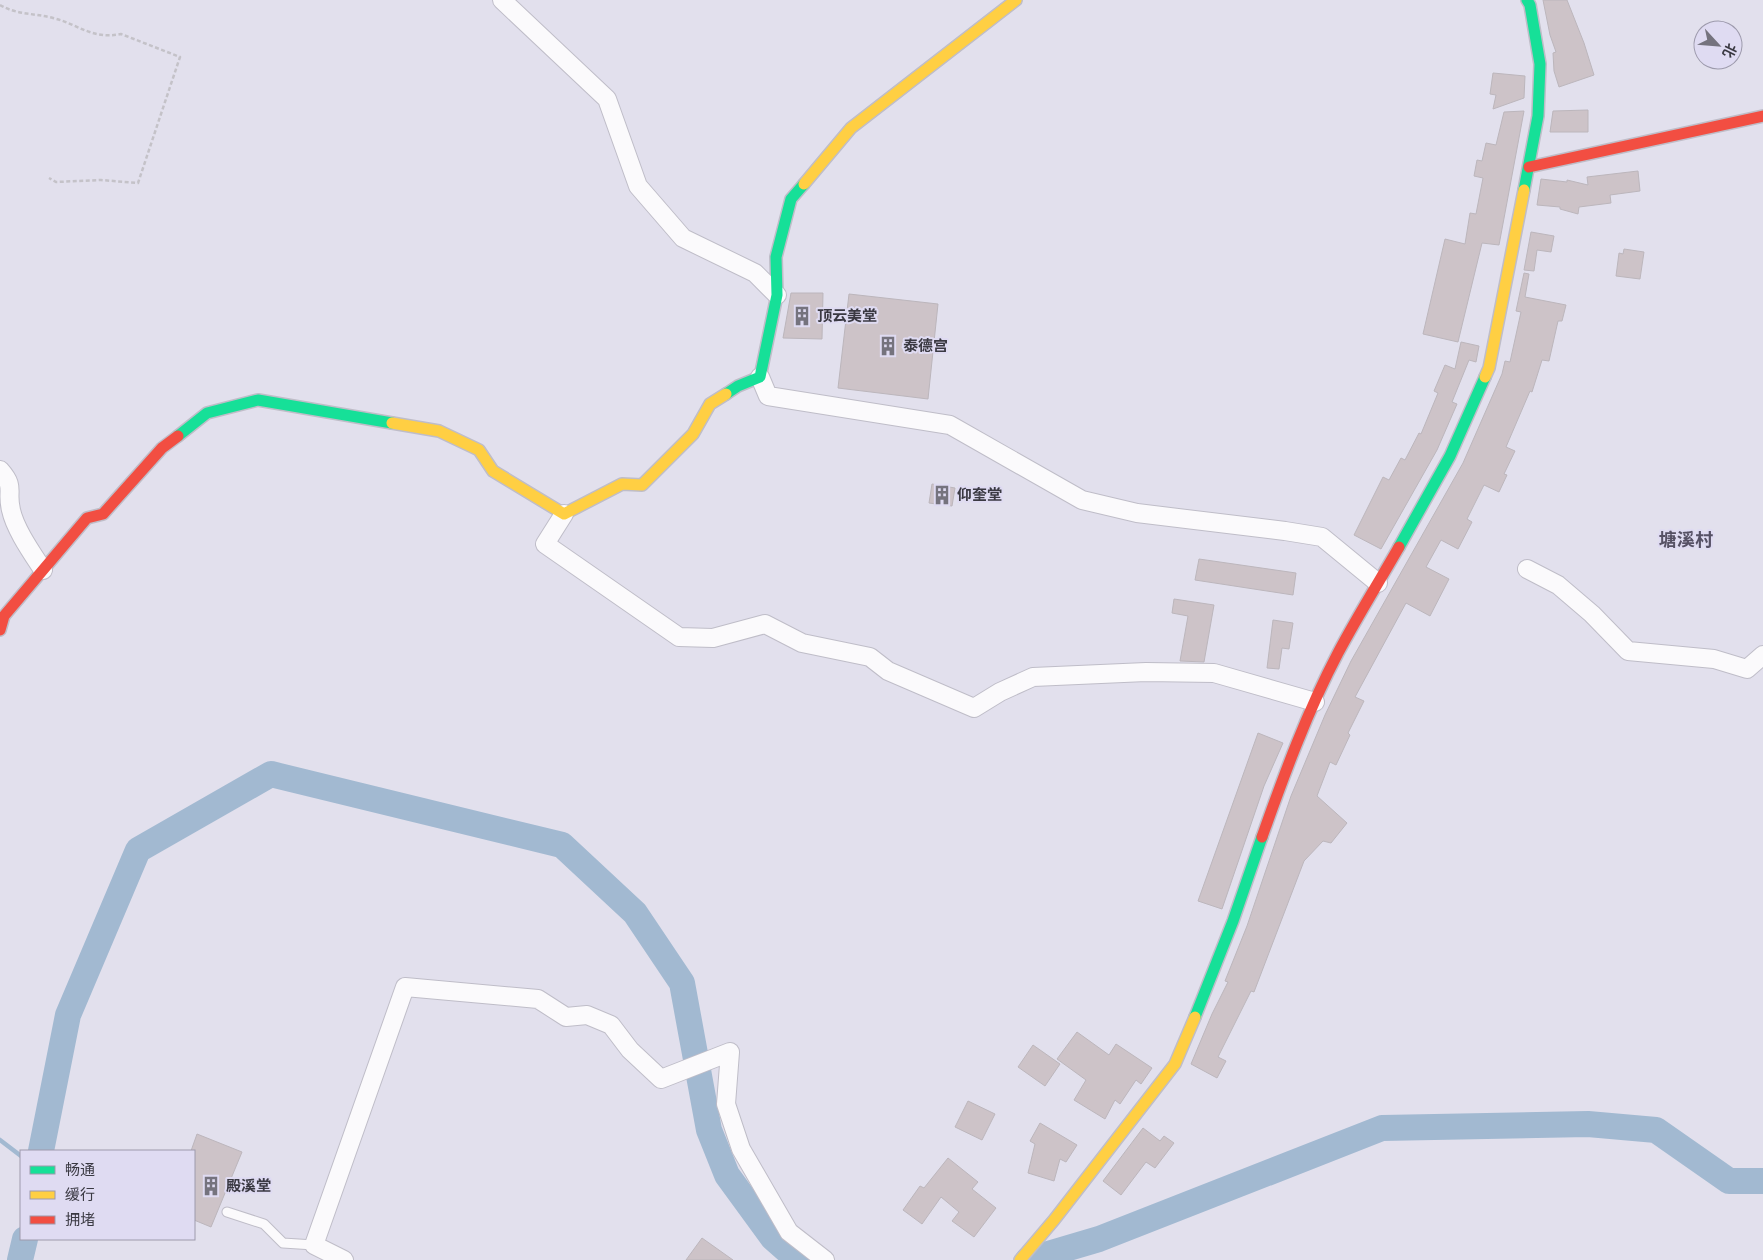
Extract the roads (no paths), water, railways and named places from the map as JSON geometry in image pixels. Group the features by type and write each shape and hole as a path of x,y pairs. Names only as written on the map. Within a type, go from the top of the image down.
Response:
{"street":[{"path":"502,0 607,99 638,186 683,238 755,272 777,295"},
{"path":"1016,0 851,128 791,200 776,257 777,295 760,377 768,396 950,425 1082,500 1137,513 1322,537 1378,583"},
{"path":"1020,1260 1054,1220 1175,1064 1189,1033 1232,920 1278,791 1315,702 1338,654 1450,456 1489,368 1538,116 1540,64 1530,5 1527,0"},
{"path":"1529,167 1763,116"},
{"path":"760,377 738,386 710,404 693,434 642,485 622,484 564,514 545,544 679,637 713,638 765,624 802,643 870,657 888,671 974,708 1000,692 1033,677 1146,672 1214,673 1315,702"},
{"path":"0,630 4,616 87,518 103,514 162,448 207,413 258,400 439,431 479,450 493,472 564,514"},
{"path":"0,470 9,480 11,510 23,538 43,570"},
{"path":"1527,569 1558,585 1592,614 1628,651 1714,659 1747,669 1763,655"},
{"path":"344,1260 314,1245 405,987 538,999 566,1017 588,1016 611,1025 630,1050 661,1079 730,1052 726,1104 741,1149 789,1232 825,1260"}],"lane":[{"path":"228,1212 264,1224 283,1243 314,1245"}],"waterway":[{"path":"41,1150 68,1015 138,850 271,774 562,845 635,913 682,983 709,1130 727,1175 773,1238 798,1260"},
{"path":"1028,1260 1099,1239 1382,1128 1588,1124 1656,1130 1729,1181 1763,1181"},
{"path":"0,1140 20,1155"},
{"path":"20,1260 25,1240"}],"place":[{"name":"顶云美堂","path":"802,316"},
{"name":"泰德宫","path":"888,346"},
{"name":"仰奎堂","path":"942,495"},
{"name":"殿溪堂","path":"211,1186"}],"district":[{"name":"塘溪村","path":"1686,539"}]}
